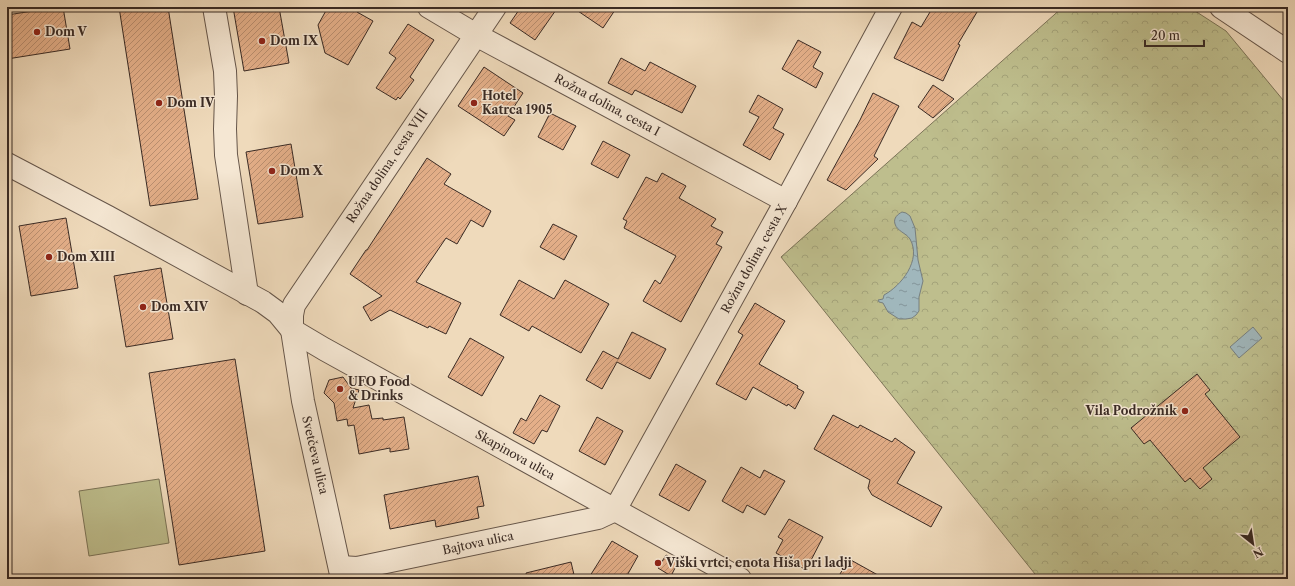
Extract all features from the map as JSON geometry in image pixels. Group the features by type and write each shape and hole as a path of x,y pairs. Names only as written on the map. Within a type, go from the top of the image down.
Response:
{"street":[{"path":"214,7 225,71 226,155 247,294"},
{"name":"Rožna dolina, cesta I","path":"429,7 448,13 476,35 786,201"},
{"name":"Rožna dolina, cesta VIII","path":"292,330 292,315 294,306 495,7"},
{"name":"Rožna dolina, cesta X","path":"615,510 786,201 891,7"},
{"path":"1224,8 1288,52"},
{"name":"Skapinova ulica","path":"7,164 108,217 247,294 273,309 292,330 324,349 740,579"},
{"name":"Svetčeva ulica","path":"292,330 303,401 341,573"},
{"name":"Bajtova ulica","path":"341,573 357,568 598,518 615,510"}],"green space":[{"path":"1063,7 1189,7 1226,31 1288,106 1288,579 1039,579 781,257"},
{"path":"159,479 169,543 89,556 79,491"}],"water":[{"path":"902,212 910,216 915,228 918,260 923,281 919,297 919,311 912,318 906,319 899,319 888,312 883,303 879,302 878,300 883,299 884,295 903,279 912,264 913,247 910,239 896,226 895,222 896,216"},
{"path":"1253,327 1262,338 1239,358 1230,347"}],"building":[{"name":"Dom V","path":"63,7 70,49 7,59 7,15"},
{"name":"Dom IV","path":"119,7 168,7 198,199 150,206"},
{"name":"Dom IX","path":"233,7 279,7 289,63 244,71"},
{"path":"328,7 360,7 357,12 373,21 348,65 325,53 318,25"},
{"path":"521,7 558,7 535,40 510,23"},
{"path":"572,7 617,7 603,28"},
{"path":"933,7 980,7 958,44 960,45 943,81 894,58 912,22 921,27"},
{"path":"408,24 434,40 410,77 414,80 400,99 398,97 396,100 376,88 396,58 389,53"},
{"path":"798,40 821,52 813,67 823,73 816,88 782,69"},
{"path":"621,58 645,71 650,62 696,86 682,113 635,90 632,95 608,83"},
{"path":"484,67 523,93 508,116 515,120 504,136 458,106"},
{"path":"933,85 954,99 933,118 918,107"},
{"path":"873,93 899,106 874,156 878,159 846,190 827,180"},
{"path":"758,95 783,109 773,128 784,134 770,160 743,145 759,117 749,112"},
{"path":"550,113 576,126 563,150 538,137"},
{"path":"603,141 630,155 618,178 591,164"},
{"name":"Dom X","path":"291,144 303,217 258,224 246,152"},
{"path":"427,158 451,174 444,184 491,211 483,227 471,220 457,244 446,238 416,282 461,303 446,334 429,326 428,328 390,310 371,321 363,307 382,296 350,274"},
{"path":"662,173 686,186 679,198 716,219 711,226 723,232 716,244 722,247 681,322 643,301 655,280 660,284 676,256 624,228 627,221 623,219 646,177 657,182"},
{"name":"Dom XIII","path":"66,218 78,288 31,296 19,226"},
{"path":"553,224 577,236 564,260 540,247"},
{"name":"Dom XIV","path":"161,268 173,339 126,347 114,276"},
{"path":"519,280 554,299 565,280 609,304 581,353 532,326 529,331 500,315"},
{"path":"755,303 785,321 759,364 798,386 797,388 804,392 795,409 753,387 746,400 716,384 743,335 738,332"},
{"path":"632,332 666,349 650,379 617,362 602,389 586,380 603,351 618,359"},
{"path":"470,338 504,357 482,396 448,377"},
{"path":"235,359 265,551 179,565 149,373"},
{"name":"Vila Podrožnik","path":"1197,374 1210,390 1205,394 1240,437 1203,468 1212,479 1200,489 1190,478 1185,482 1150,440 1144,444 1131,428"},
{"path":"343,377 351,388 359,390 353,408 369,405 372,419 383,418 383,420 404,417 409,449 390,452 390,448 359,454 354,425 348,426 347,419 337,421 334,403 324,393 329,380"},
{"path":"540,395 560,406 547,432 542,430 534,444 513,433 521,418 526,421"},
{"path":"833,415 858,428 860,425 892,442 895,438 915,452 897,483 942,507 931,527 872,495 868,488 870,480 814,449"},
{"path":"597,417 623,431 605,465 579,451"},
{"path":"676,464 706,481 689,511 659,495"},
{"path":"741,467 760,478 764,470 785,481 765,515 747,505 743,513 722,501"},
{"path":"478,476 484,506 477,507 479,518 436,527 435,520 390,529 384,495"},
{"path":"789,519 823,537 806,570 776,553 783,540 778,537"},
{"path":"612,541 638,556 625,579 588,579"},
{"path":"666,555 678,562 671,576 658,568"},
{"path":"849,559 885,579 837,579"},
{"path":"571,562 575,579 527,579 526,573"}],"place":[{"name":"Dom V","path":"37,32"},
{"name":"Dom IX","path":"262,41"},
{"name":"Dom IV","path":"159,103"},
{"name":"Hotel Katrca 1905","path":"474,103"},
{"name":"Dom X","path":"272,171"},
{"name":"Dom XIII","path":"49,257"},
{"name":"Dom XIV","path":"143,307"},
{"name":"UFO Food & Drinks","path":"340,389"},
{"name":"Vila Podrožnik","path":"1185,411"},
{"name":"Viški vrtci, enota Hiša pri ladji","path":"658,563"}]}
